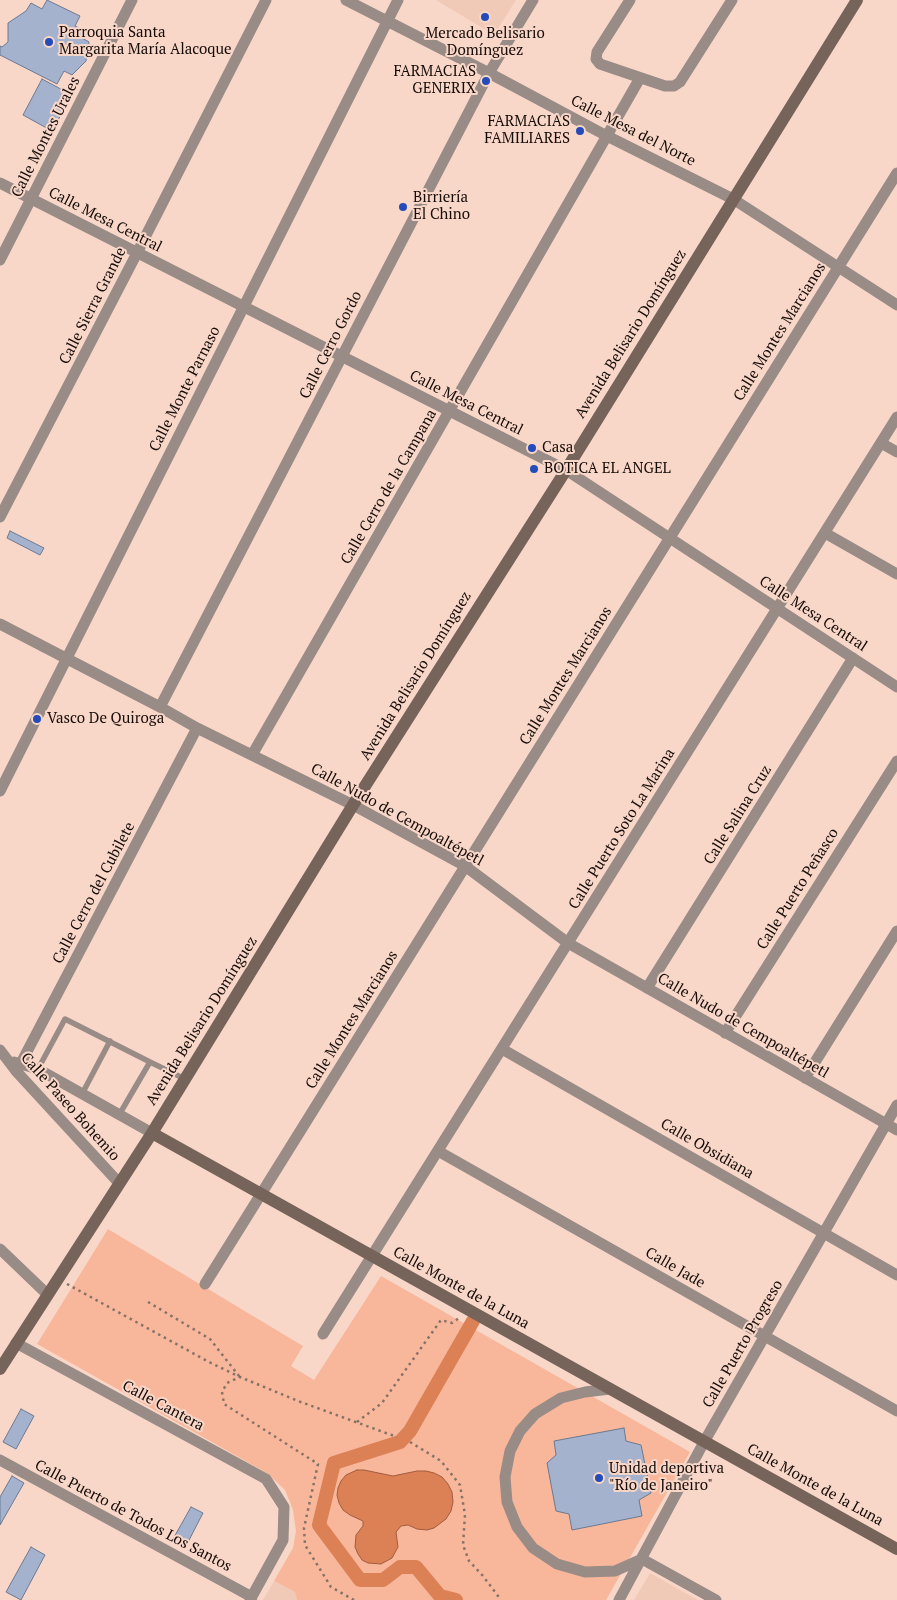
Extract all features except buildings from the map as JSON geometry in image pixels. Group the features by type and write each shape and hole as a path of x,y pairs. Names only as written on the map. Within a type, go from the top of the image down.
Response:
{"main road":[{"name":"Avenida Belisario Domínguez","path":"0,1369 4,1354 16,1344 120,1184 354,805 566,470 857,0"},
{"name":"Calle Monte de la Luna","path":"152,1133 897,1549"}],"street":[{"name":"Calle Montes Urales","path":"0,260 132,0"},
{"name":"Calle Sierra Grande","path":"0,517 266,0"},
{"name":"Calle Mesa del Norte","path":"346,0 607,136 734,199 897,305"},
{"name":"Calle Monte Parnaso","path":"0,791 398,0"},
{"name":"Calle Cerro Gordo","path":"160,707 489,73 533,0"},
{"path":"630,0 596,52 596,59 600,64 665,86 674,86 680,82 732,0"},
{"name":"Calle Cerro de la Campana","path":"252,755 640,78"},
{"name":"Calle Montes Marcianos","path":"204,1284 897,174"},
{"name":"Calle Mesa Central","path":"0,183 566,470 897,687"},
{"name":"Calle Puerto Soto La Marina","path":"323,1334 897,418"},
{"path":"881,443 897,452"},
{"path":"825,533 897,574"},
{"name":"Calle Nudo de Cempoaltépetl","path":"0,624 197,728 354,805 465,866 568,943 897,1130"},
{"name":"Calle Salina Cruz","path":"647,988 853,658"},
{"name":"Calle Cerro del Cubilete","path":"19,1067 197,728"},
{"name":"Calle Puerto Peñasco","path":"725,1033 897,761"},
{"path":"805,1078 897,931"},
{"name":"Calle Obsidiana","path":"502,1049 897,1275"},
{"name":"Calle Paseo Bohemio","path":"0,1050 7,1061"},
{"name":"Calle Monte de la Luna","path":"7,1061 19,1067 38,1069 152,1133"},
{"name":"Calle Paseo Bohemio","path":"19,1067 120,1184"},
{"name":"Calle Puerto Progreso","path":"619,1600 704,1442 897,1105"},
{"name":"Calle Jade","path":"438,1150 897,1411"},
{"path":"0,1249 48,1295"},
{"name":"Calle Cantera","path":"16,1344 266,1479 284,1507 284,1540 251,1598"},
{"path":"610,1389 584,1392 561,1398 535,1414 520,1431 510,1451 505,1477 507,1502 517,1527 533,1548 557,1564 585,1572 615,1571 642,1559 716,1600"},
{"name":"Calle Puerto de Todos Los Santos","path":"0,1460 251,1598"}],"lane":[{"path":"38,1069 65,1019 185,1079"},
{"path":"82,1094 110,1041"},
{"path":"119,1115 150,1062"}],"path":[{"path":"58,1279 240,1377 298,1401 398,1437"},
{"path":"148,1302 210,1339 240,1377"},
{"path":"357,1422 382,1403 441,1320 452,1323 466,1309"},
{"path":"240,1377 227,1383 222,1392 224,1404 318,1464 304,1528 305,1544 331,1587 354,1600"},
{"path":"410,1442 441,1462 460,1484 464,1515 463,1545 469,1561 501,1600"}],"shaded area":[{"name":"Mercado Belisario Domínguez","path":"436,0 516,0 494,35"},
{"path":"108,1229 303,1346 291,1366 314,1380 381,1276 690,1452 606,1600 297,1600 295,1592 274,1581 293,1548 296,1531 293,1510 285,1490 267,1473 37,1344"},
{"path":"357,1470 393,1476 417,1471 434,1473 442,1477 452,1492 453,1502 451,1511 446,1519 434,1528 427,1530 417,1529 408,1525 401,1526 396,1532 398,1547 392,1558 381,1564 368,1563 362,1560 355,1547 356,1535 363,1526 363,1521 343,1510 337,1495 341,1481 346,1475"},
{"path":"650,1573 698,1600 634,1600"},
{"path":"274,1581 295,1592 297,1600 263,1600"}],"waterway":[{"path":"456,1600 440,1596 416,1567 400,1567 383,1580 360,1580 319,1525 334,1463 400,1442 410,1431 473,1321"}],"place":[{"name":"Mercado Belisario Domínguez","path":"485,17"},
{"name":"Parroquia Santa Margarita María Alacoque","path":"49,42"},
{"name":"FARMACIAS GENERIX","path":"486,81"},
{"name":"FARMACIAS FAMILIARES","path":"580,131"},
{"name":"Birriería El Chino","path":"403,207"},
{"name":"Casa","path":"532,448"},
{"name":"BOTICA EL ANGEL","path":"534,469"},
{"name":"Vasco De Quiroga","path":"37,719"},
{"name":"Unidad deportiva \"Río de Janeiro\"","path":"599,1478"}]}
